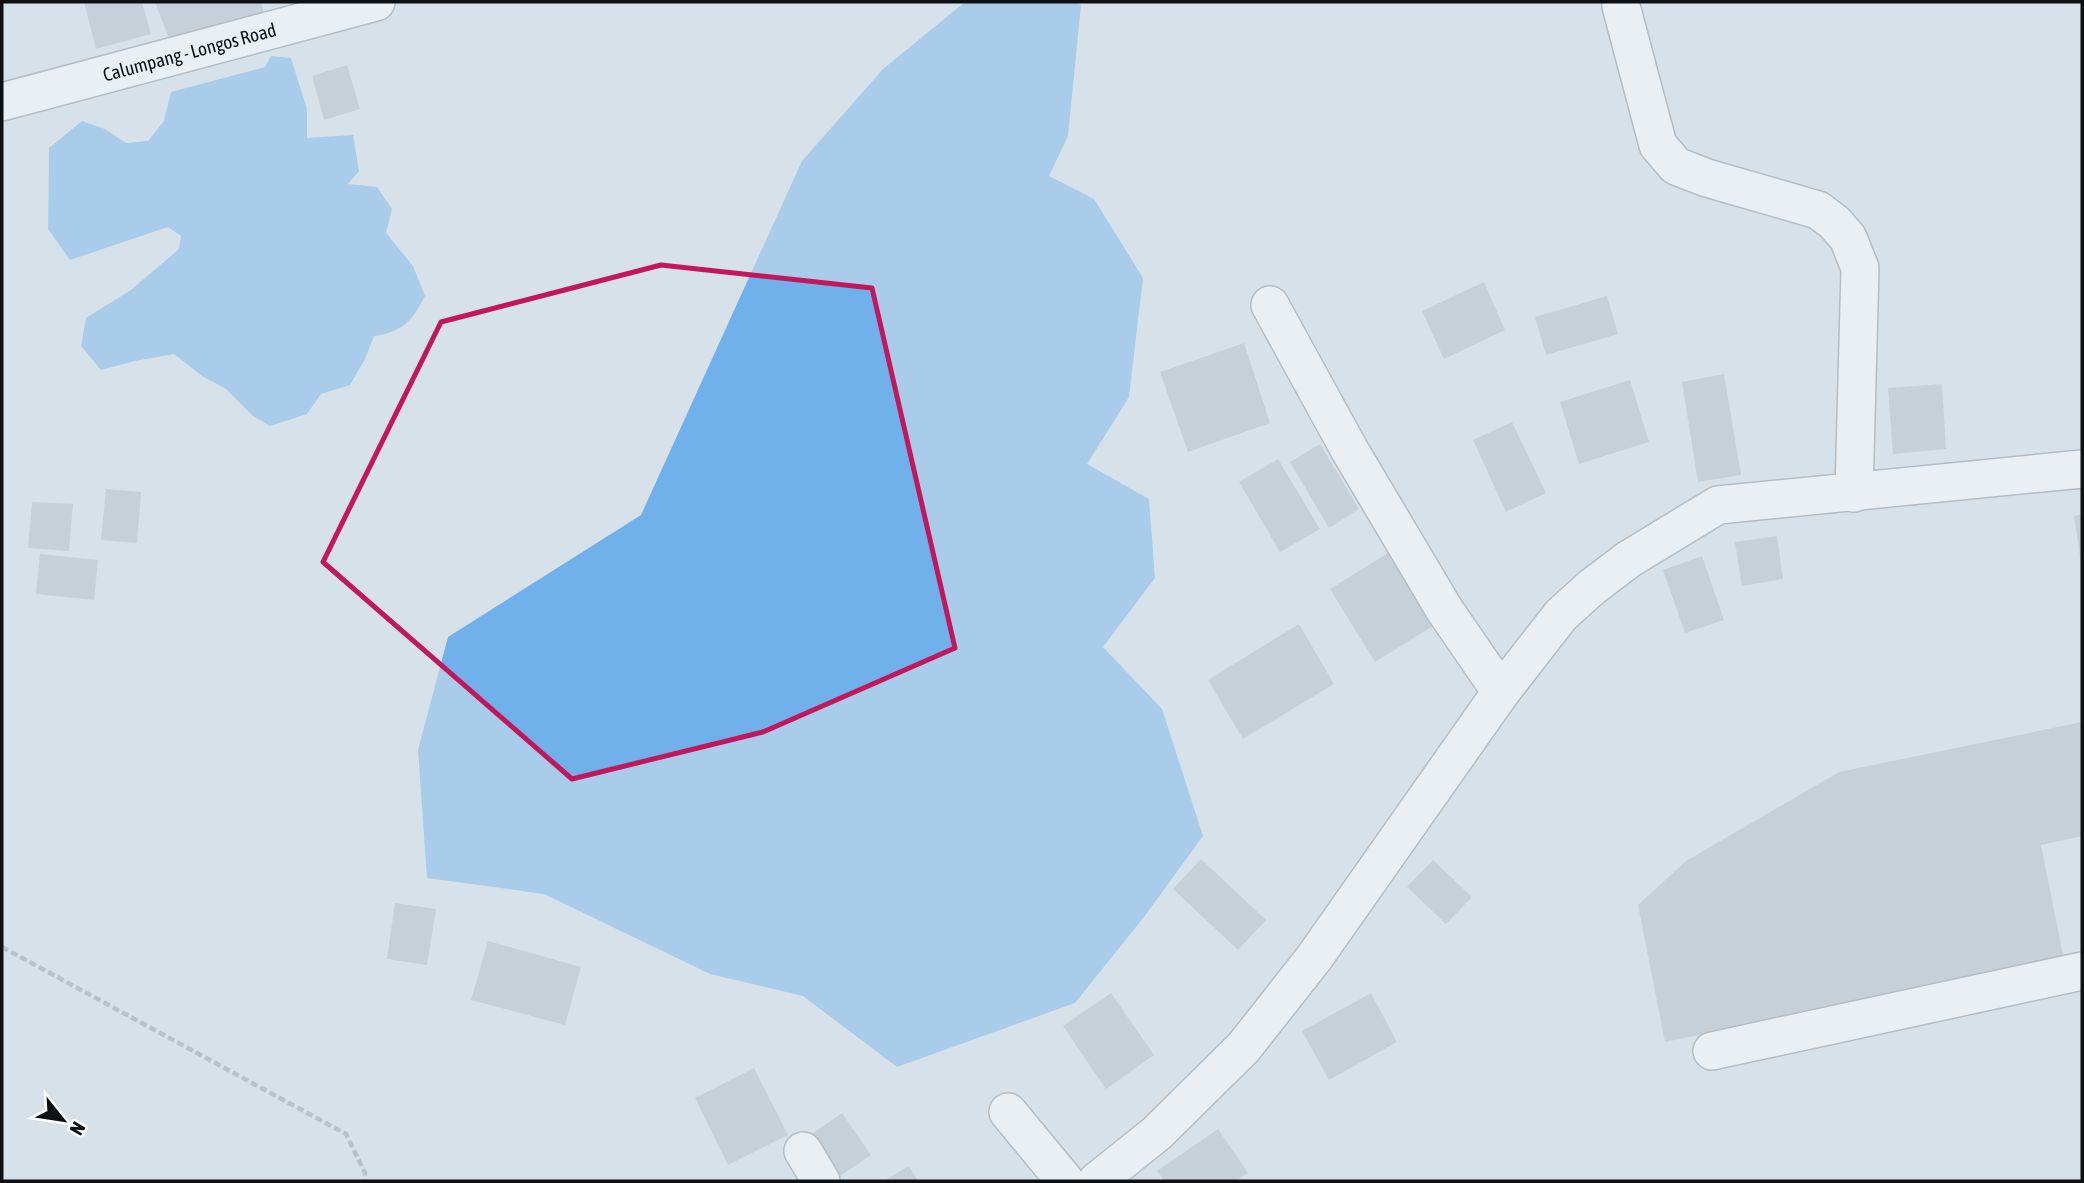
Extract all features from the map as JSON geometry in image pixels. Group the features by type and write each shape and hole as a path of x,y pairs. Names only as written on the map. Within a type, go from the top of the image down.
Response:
{"street":[{"name":"Calumpang - Longos Road","path":"2,102 376,2"},
{"path":"1620,6 1658,145 1676,166 1707,178 1818,210 1834,222 1848,238 1860,268 1854,493"},
{"path":"1270,305 1349,449 1417,564 1444,609 1501,692"},
{"path":"1097,1181 1157,1133 1244,1047 1314,958 1501,692 1561,615 1629,559 1718,505 2082,469"},
{"path":"1712,1051 2082,971"},
{"path":"1009,1112 1065,1181"}],"path":[{"path":"2,947 346,1134 365,1173 365,1181"}],"highlighted area":[{"path":"661,265 872,288 955,648 763,732 572,779 323,562 441,322"}],"shaded area":[{"path":"965,2 1076,2 1081,5 1068,136 1049,176 1094,199 1143,278 1129,397 1087,464 1149,499 1155,578 1103,647 1162,709 1203,836 1144,917 1075,1003 897,1067 803,996 710,974 544,894 427,878 418,750 448,637 641,515 802,161 883,69"},
{"path":"271,56 291,58 307,109 307,138 353,135 359,171 348,184 377,187 392,209 386,233 413,266 425,296 406,324 392,332 374,336 350,385 321,394 307,414 270,426 253,416 226,389 202,376 174,354 101,370 81,346 86,318 131,290 179,249 181,236 168,227 70,260 48,229 49,148 82,121 105,129 126,143 148,141 164,121 171,92 265,67"}],"building":[{"path":"84,2 142,2 151,34 96,49"},
{"path":"155,2 261,2 266,22 173,49"},
{"path":"347,65 360,109 324,120 312,76"},
{"path":"1484,282 1505,330 1444,359 1422,311"},
{"path":"1607,296 1618,334 1546,355 1535,317"},
{"path":"1244,343 1270,423 1188,452 1160,372"},
{"path":"1724,374 1741,475 1698,482 1682,382"},
{"path":"1630,380 1649,442 1579,464 1560,402"},
{"path":"1942,384 1946,449 1893,454 1888,388"},
{"path":"1512,422 1546,493 1506,512 1473,440"},
{"path":"1320,444 1359,509 1329,528 1290,462"},
{"path":"1278,459 1320,529 1280,552 1239,482"},
{"path":"106,489 141,492 137,543 101,540"},
{"path":"32,502 73,504 69,551 28,548"},
{"path":"2082,514 2082,562 2081,562 2074,516"},
{"path":"1777,536 1783,579 1742,586 1735,542"},
{"path":"1396,548 1441,621 1375,662 1330,589"},
{"path":"40,554 98,560 94,600 36,594"},
{"path":"1702,556 1724,620 1685,633 1663,570"},
{"path":"1299,624 1334,684 1243,739 1208,680"},
{"path":"2082,722 2082,836 2041,845 2064,960 1665,1042 1638,905 1686,861 1839,772"},
{"path":"1201,859 1266,920 1238,950 1173,889"},
{"path":"1433,860 1472,897 1446,924 1407,887"},
{"path":"395,903 436,909 427,965 387,959"},
{"path":"488,941 581,967 565,1025 471,1000"},
{"path":"1111,993 1154,1055 1106,1089 1063,1026"},
{"path":"1371,993 1397,1042 1329,1080 1302,1031"},
{"path":"754,1068 788,1135 728,1165 695,1098"},
{"path":"842,1113 871,1155 834,1180 806,1138"},
{"path":"1218,1129 1248,1173 1235,1181 1164,1181 1157,1171"},
{"path":"909,1166 918,1181 884,1181"}]}
